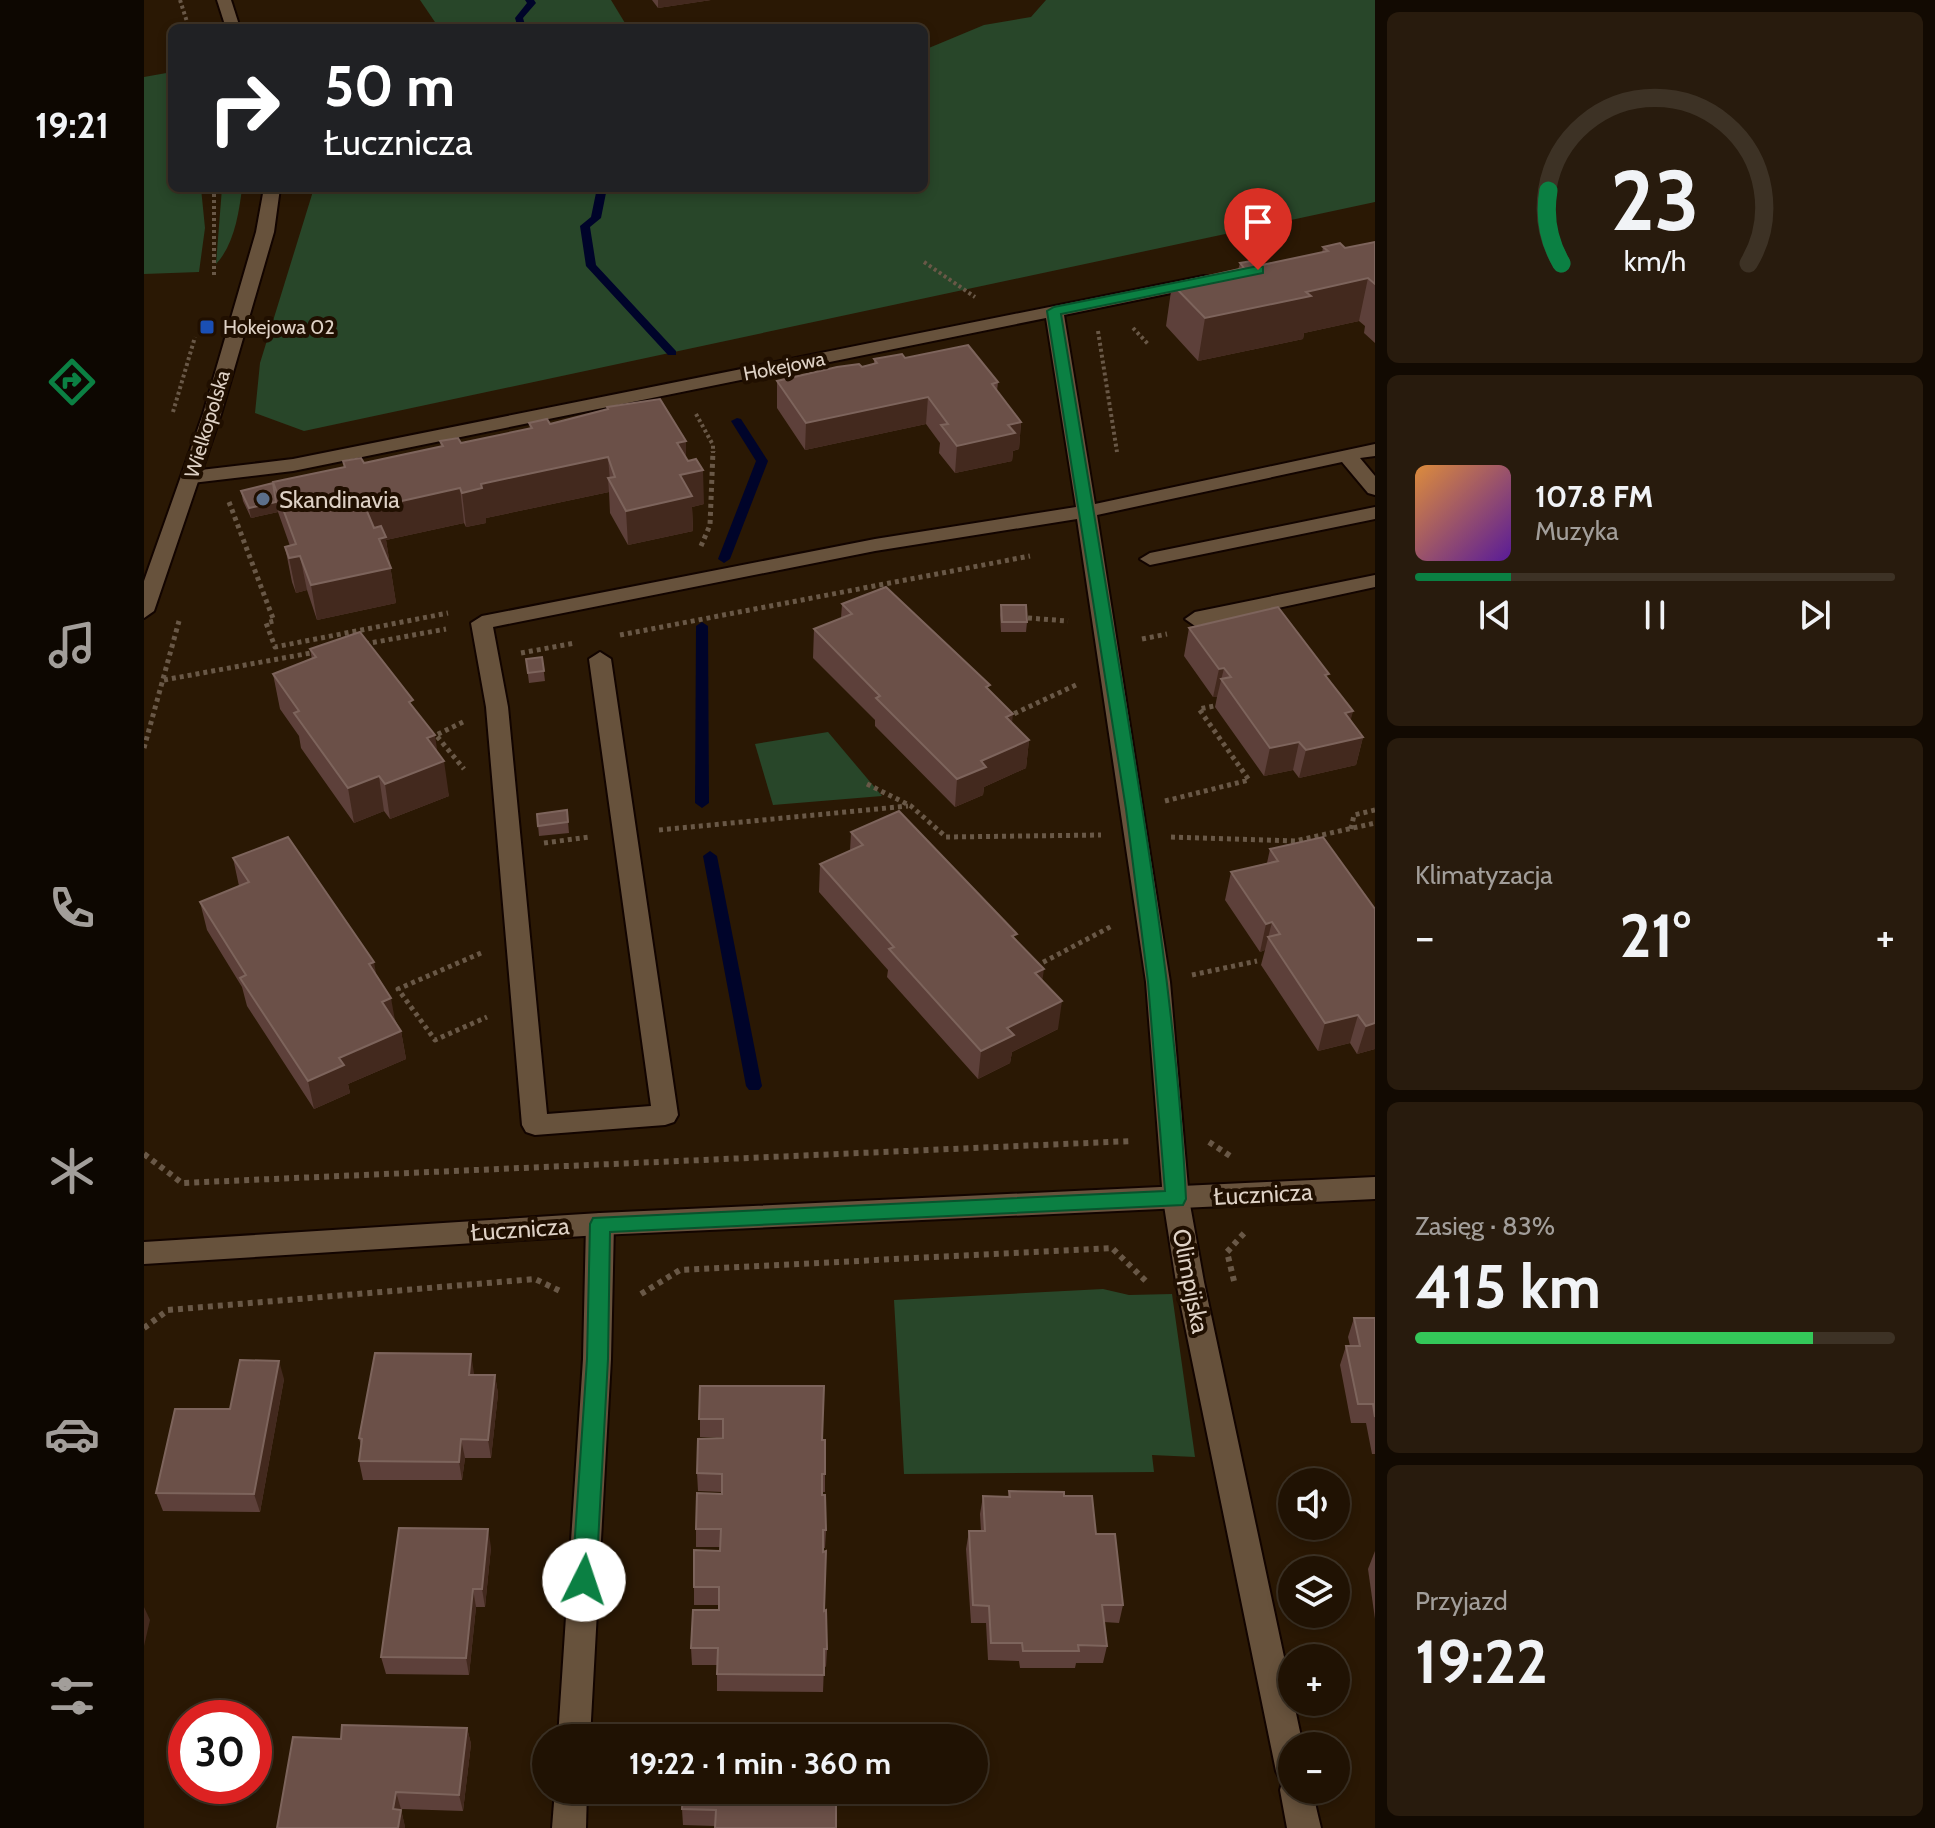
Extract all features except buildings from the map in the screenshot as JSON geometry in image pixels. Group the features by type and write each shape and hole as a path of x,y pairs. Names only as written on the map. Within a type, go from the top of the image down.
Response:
{"street":[{"path":"224,0 232,24"},
{"name":"Wielkopolska","path":"144,611 192,477 265,232 271,192"},
{"name":"Hokejowa","path":"192,477 293,465 1222,277"},
{"name":"Olimpijska","path":"1054,311 1088,511 1148,908 1158,982 1176,1199 1196,1313 1284,1732"},
{"path":"591,650 623,833 665,1115 535,1125 511,847 482,623 875,545 1088,511 1375,450"},
{"path":"1347,455 1375,489"},
{"path":"1150,559 1375,513"},
{"path":"1195,619 1375,581"},
{"name":"Łucznicza","path":"144,1253 600,1224 1375,1188"},
{"path":"575,1724 597,1359 600,1224"},
{"path":"569,1828 570,1804"},
{"path":"1299,1804 1304,1828"}],"path":[{"path":"180,0 188,24"},
{"path":"214,192 214,278"},
{"path":"924,262 1009,320"},
{"path":"1133,315 1134,330 1149,345"},
{"path":"1096,322 1117,452"},
{"path":"692,406 713,445 710,525 699,551"},
{"path":"229,501 274,621 266,623 275,647 461,610"},
{"path":"614,636 1067,549 1094,551"},
{"path":"363,644 482,623"},
{"path":"489,660 591,650"},
{"path":"164,680 318,652"},
{"path":"1006,717 1111,669"},
{"path":"1134,809 1249,780 1199,709 1220,705"},
{"path":"511,847 623,833 911,806"},
{"path":"1351,829 1354,815 1375,810"},
{"path":"1035,967 1148,908"},
{"path":"518,936 398,989 435,1040 526,1000"},
{"path":"1158,982 1257,961"},
{"path":"144,1154 182,1183 1173,1139"},
{"path":"641,1294 680,1270 1112,1248 1149,1284"},
{"path":"144,1328 168,1310 535,1279 572,1296"}],"green space":[{"path":"420,0 611,0 626,24 436,24"},
{"path":"1046,0 1375,0 1375,202 304,431 255,413 260,363 313,192 928,192 928,48 984,25 1031,17"},
{"path":"168,73 168,192 201,192 205,228 199,272 144,274 144,77"},
{"path":"222,192 241,192 231,238 216,264"},
{"path":"828,732 882,796 773,805 755,744"},
{"path":"1103,1289 1129,1295 1172,1294 1195,1457 1152,1455 1154,1472 904,1474 894,1300"}],"waterway":[{"path":"521,24 519,18 532,3 529,0"},
{"path":"601,192 596,218 585,226 591,266 672,353"},
{"path":"724,559 762,461 737,421"},
{"path":"702,626 702,803"},
{"path":"710,856 754,1086"}],"place":[{"name":"Hokejowa 02","path":"207,327"},
{"name":"Skandinavia","path":"263,499"}],"route":[{"path":"584,1580 600,1295 600,1224 1176,1199 1158,982 1088,511 1054,311 1258,270"}]}
